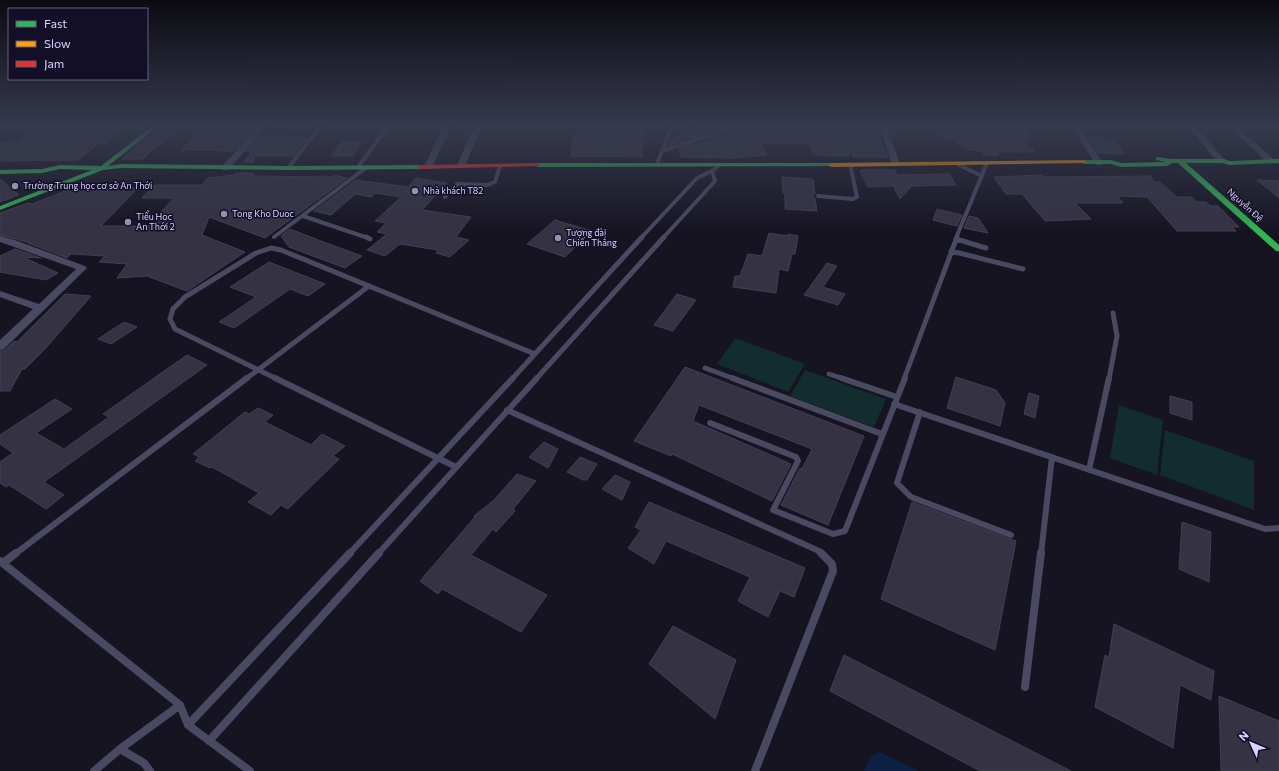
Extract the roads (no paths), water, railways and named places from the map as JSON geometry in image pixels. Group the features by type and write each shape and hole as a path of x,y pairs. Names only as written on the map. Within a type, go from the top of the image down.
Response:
{"main road":[{"path":"0,208 102,168 111,161"},
{"path":"0,172 42,171 60,167 111,168 116,170 179,170 190,167 288,168 657,164 715,168 850,164 1110,162 1128,164 1167,164 1176,161 1222,161 1229,163 1275,161"},
{"name":"Nguyễn Đệ","path":"1176,161 1279,249"},
{"path":"0,165 51,164 60,167"}],"street":[{"path":"225,168 231,161"},
{"path":"428,166 430,161"},
{"path":"461,166 463,161"},
{"path":"0,239 82,268 0,346"},
{"path":"0,294 41,308"}],"lane":[{"path":"288,168 294,161"},
{"path":"274,237 363,167 367,161"},
{"path":"956,163 982,176"},
{"path":"710,423 796,457 798,461 773,510 833,534 845,531 951,251 987,163"},
{"path":"818,196 853,199 857,197 850,164"},
{"path":"445,197 457,184 487,185 495,182 500,166"},
{"path":"188,725 438,459 697,178 715,168 715,181 209,741"},
{"path":"302,216 370,239"},
{"path":"956,239 986,248"},
{"path":"456,467 175,329 170,319 173,309 185,297 256,253 271,248 281,250 535,354"},
{"path":"951,251 1023,269"},
{"path":"250,771 188,725 180,705 1,562 369,286"},
{"path":"1089,470 1115,352 1117,336 1113,313"},
{"path":"705,368 882,434"},
{"path":"829,374 897,397"},
{"path":"894,404 1253,526 1265,529 1279,528"},
{"path":"507,410 819,551 832,564 833,571 755,771"},
{"path":"920,412 897,483 911,497 1011,535"},
{"path":"1025,687 1052,457"},
{"path":"94,771 120,749 180,705"},
{"path":"120,749 144,764 150,771"}],"water":[{"path":"879,752 919,771 864,771 870,757"}],"place":[{"name":"Trường Trung học cơ sở An Thới","path":"15,186"},
{"name":"Nhà khách T82","path":"415,191"},
{"name":"Tong Kho Duoc","path":"224,214"},
{"name":"Tiểu Học An Thới 2","path":"128,222"},
{"name":"Tượng đài Chiến Thắng","path":"558,238"}]}
